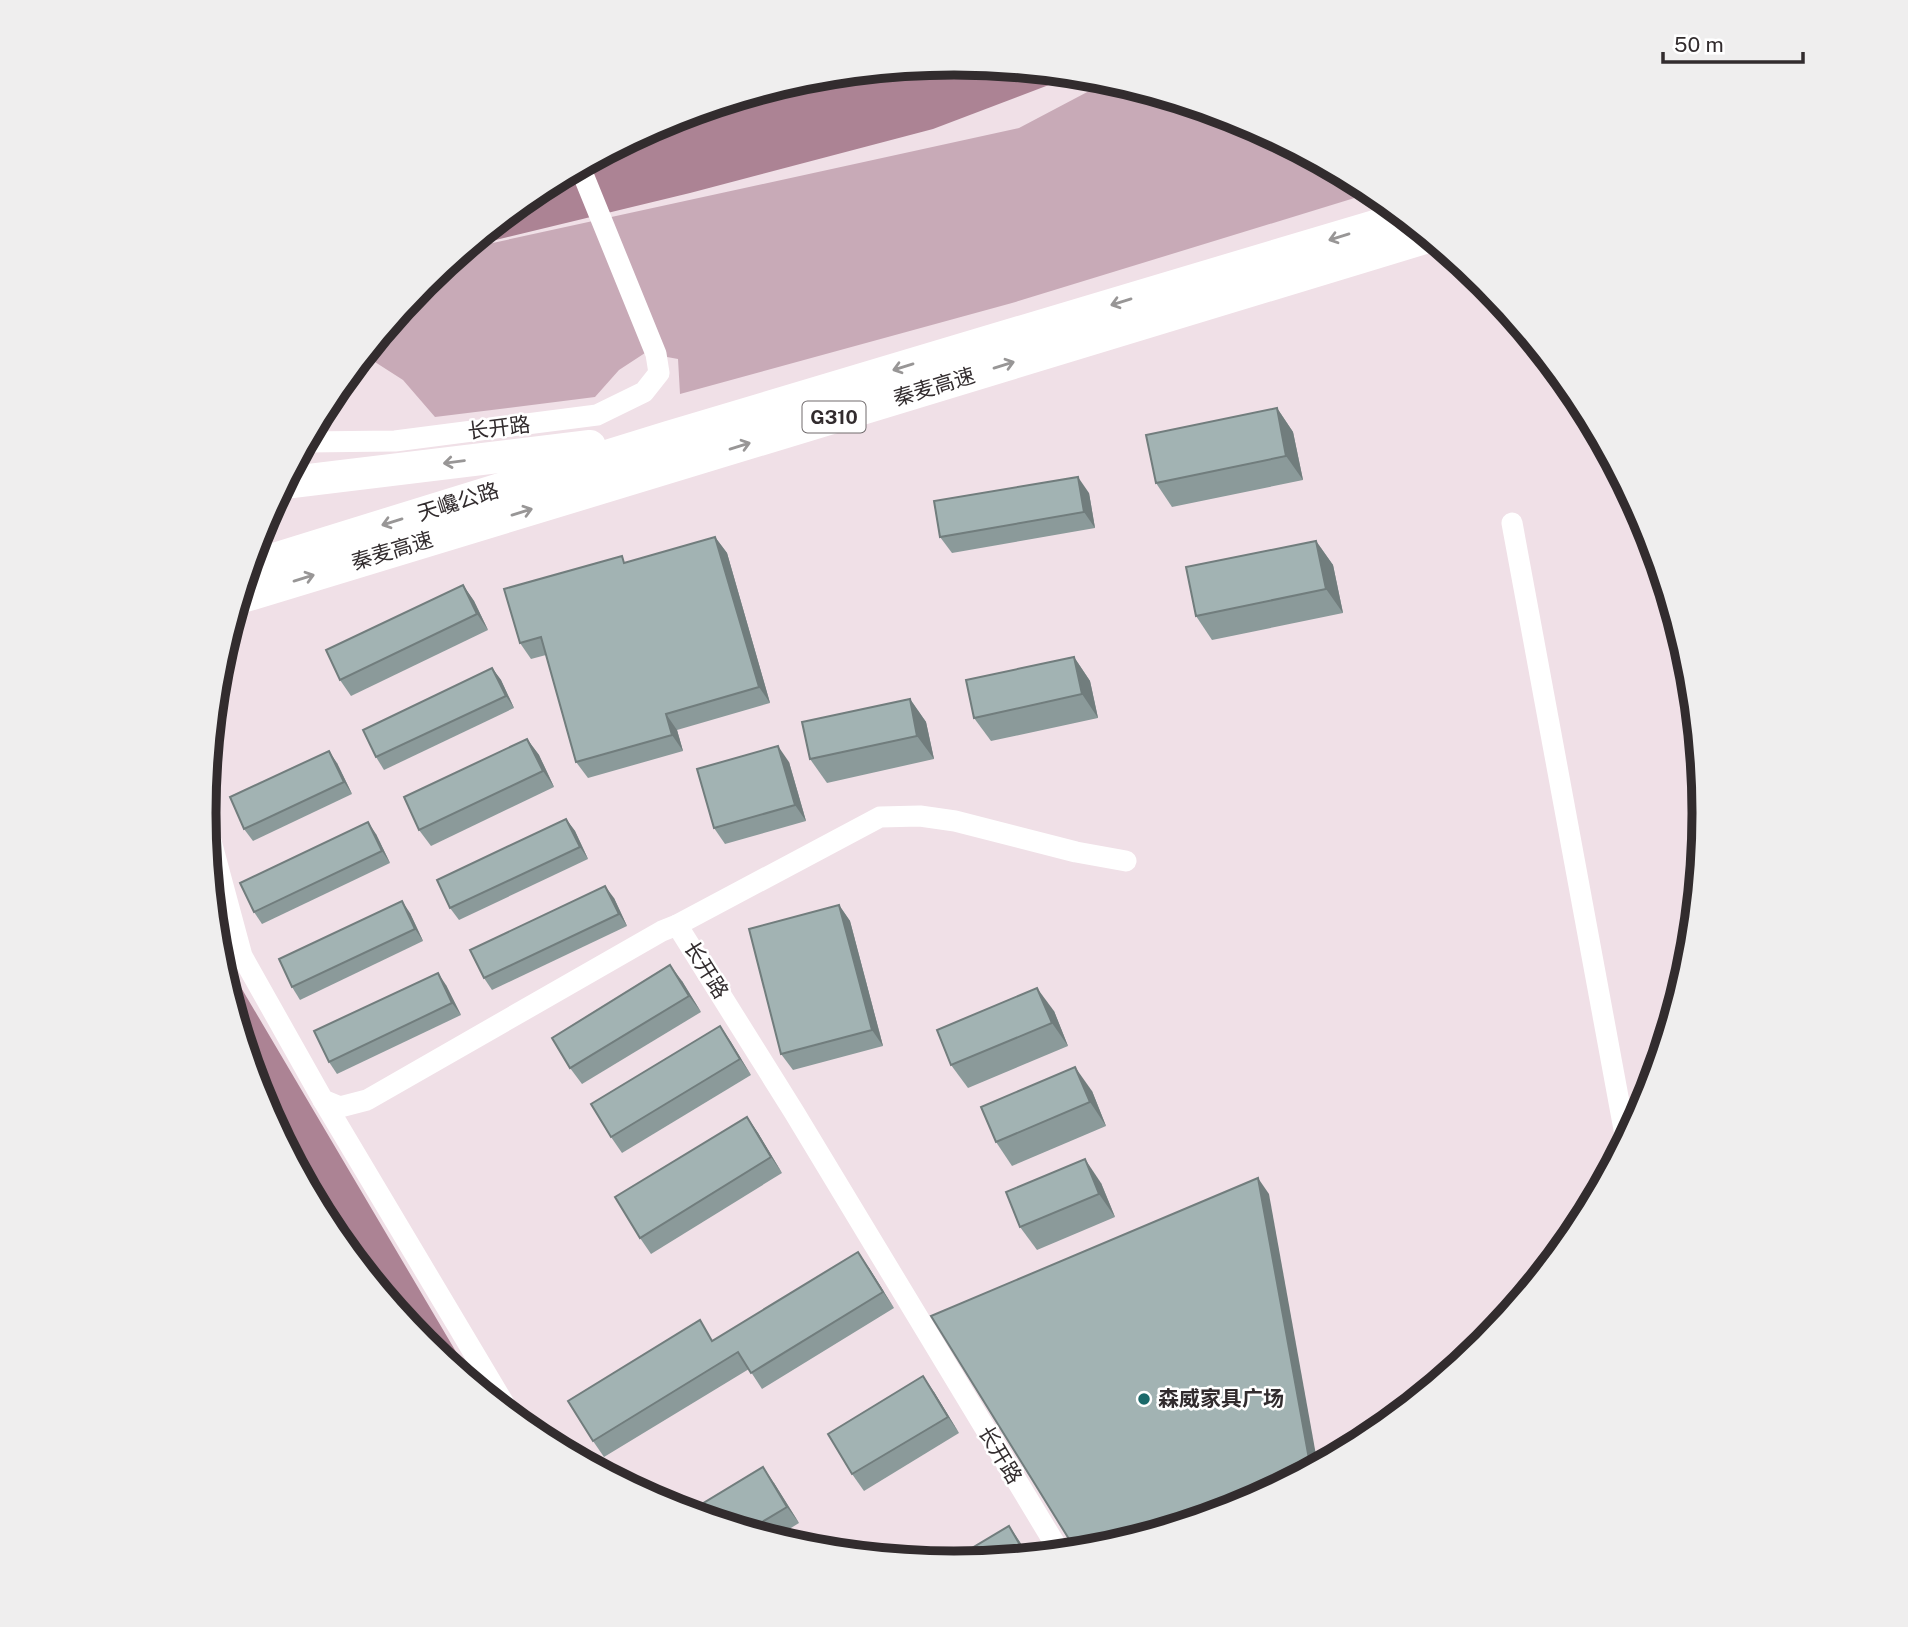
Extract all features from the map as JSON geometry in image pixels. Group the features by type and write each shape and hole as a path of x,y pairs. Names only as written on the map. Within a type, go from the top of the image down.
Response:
{"highway":[{"name":"秦麦高速","path":"668,437 1393,221"},
{"name":"秦麦高速","path":"249,595 1418,240"},
{"path":"295,481 668,437"},
{"name":"天巉公路","path":"260,563 668,437"}],"street":[{"name":"长开路","path":"316,442 395,441 597,415 644,392 659,373 656,354 583,175"},
{"path":"1512,523 1623,1124"},
{"path":"677,925 880,817 920,816 955,821 1076,852 1126,861"},
{"path":"217,863 243,956 323,1100 498,1393"},
{"name":"长开路","path":"323,1100 340,1107 367,1100 662,931 677,925 794,1112 1056,1544"}],"shaded area":[{"path":"954,75 1055,83 933,129 690,193 487,242 544,200 627,151 671,131 763,100 810,89 906,77"},
{"path":"1094,88 1098,89 1145,100 1237,131 1281,151 1359,197 1012,303 680,394 678,359 645,353 619,370 595,397 435,417 403,380 372,360 432,291 484,245 1019,128"},
{"path":"232,968 236,979 465,1367 432,1336 368,1263 315,1183 272,1096 255,1051"}],"building":[{"path":"1277,408 1286,456 1156,483 1146,435"},
{"path":"1078,477 1084,512 940,537 934,501"},
{"path":"715,537 759,687 666,714 672,735 576,762 541,637 520,643 504,589 622,556 624,563"},
{"path":"1316,541 1326,589 1196,616 1186,567"},
{"path":"463,585 477,614 340,680 326,650"},
{"path":"1074,657 1082,694 974,718 966,680"},
{"path":"492,668 506,696 376,757 363,730"},
{"path":"910,699 917,736 810,759 802,722"},
{"path":"527,739 543,771 419,830 404,797"},
{"path":"778,746 795,805 714,828 697,769"},
{"path":"329,751 344,782 244,829 230,797"},
{"path":"566,819 580,847 450,908 437,880"},
{"path":"368,822 382,851 254,912 240,883"},
{"path":"605,886 619,914 484,978 470,950"},
{"path":"402,901 415,929 292,987 279,959"},
{"path":"839,905 872,1030 781,1054 749,929"},
{"path":"670,965 689,996 570,1068 552,1038"},
{"path":"438,973 452,1003 329,1062 314,1031"},
{"path":"1037,988 1052,1023 951,1065 937,1030"},
{"path":"720,1026 740,1059 611,1137 591,1104"},
{"path":"1075,1067 1090,1102 996,1142 981,1107"},
{"path":"747,1117 771,1157 640,1238 615,1197"},
{"path":"1085,1159 1099,1194 1020,1227 1006,1192"},
{"name":"森威家具广场","path":"1258,1178 1309,1461 1237,1496 1191,1513 1145,1527 1071,1542 931,1316"},
{"path":"858,1252 883,1292 751,1373 738,1352 593,1441 568,1401 700,1320 712,1341"},
{"path":"923,1376 948,1417 852,1474 828,1434"},
{"path":"763,1467 787,1507 757,1525 698,1506"},
{"path":"1009,1526 1022,1548 1002,1550 966,1551"}],"place":[{"name":"森威家具广场","path":"1144,1399"}]}
